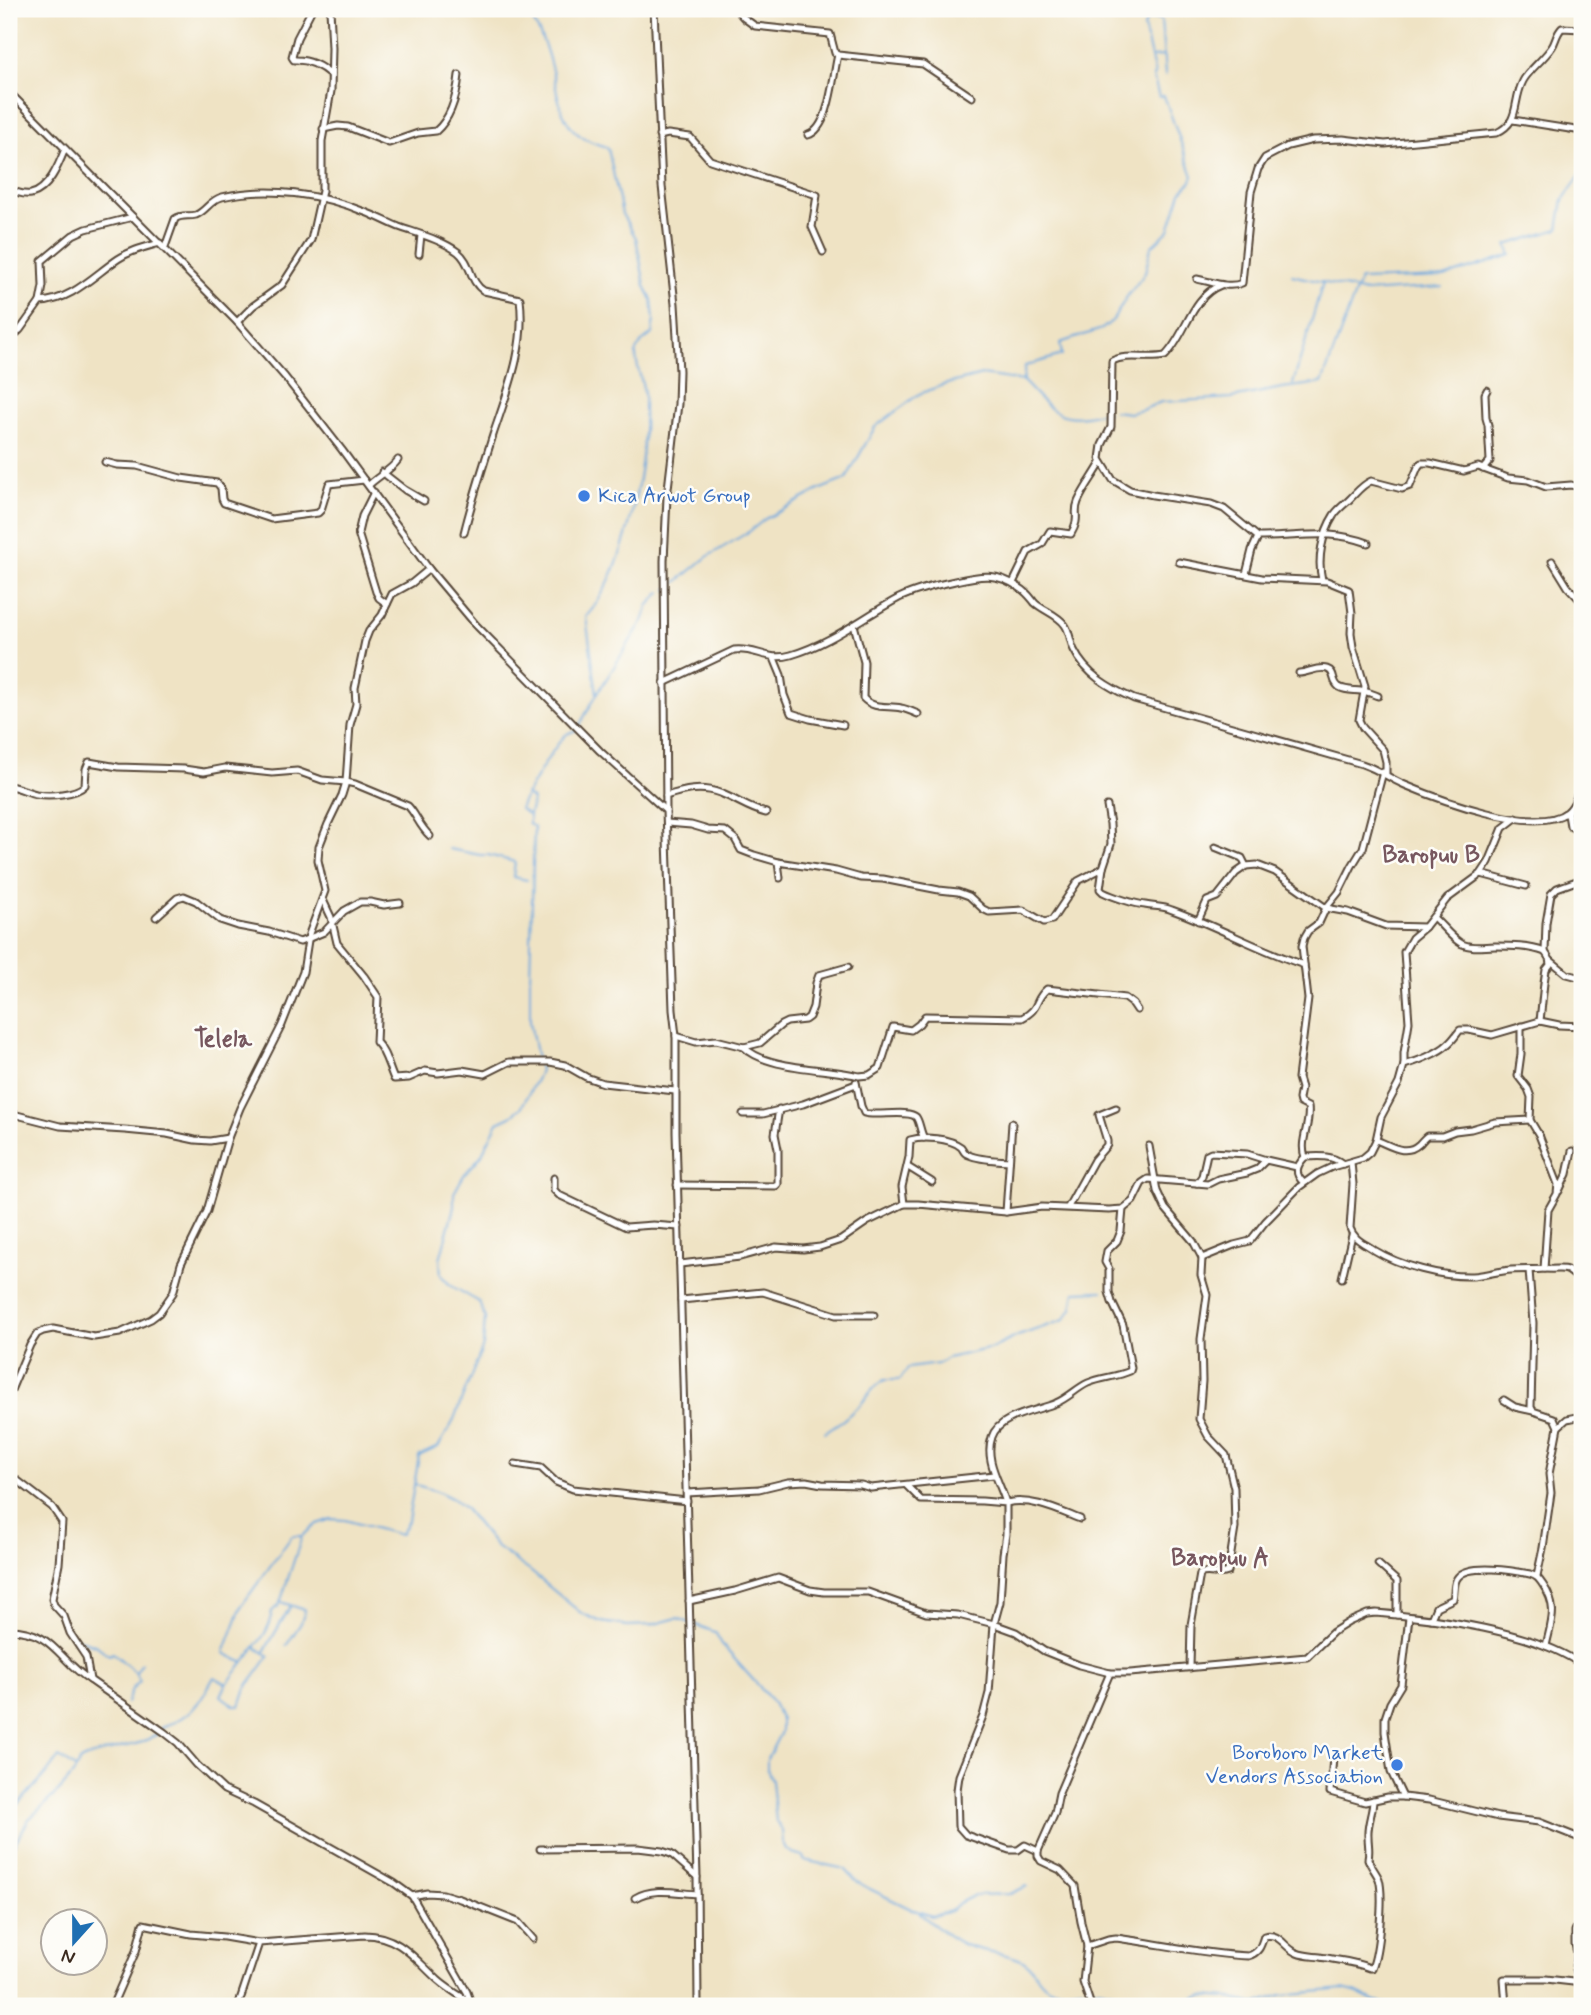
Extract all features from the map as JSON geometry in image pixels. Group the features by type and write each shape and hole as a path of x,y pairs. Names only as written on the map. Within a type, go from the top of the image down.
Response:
{"street":[{"path":"312,9 297,38 292,57 294,60 312,62 331,76"},
{"path":"237,322 253,306 282,285 311,240 321,198 323,130 330,101 330,9"},
{"path":"654,9 664,222 675,303 679,372 665,529 664,683 666,811 676,1035 677,1185 697,1877 698,2006"},
{"path":"736,9 755,26 830,34 838,55 923,64 972,97"},
{"path":"1198,279 1221,285 1239,286 1242,283 1253,184 1265,158 1288,146 1313,140 1343,139 1385,144 1496,133 1513,120 1523,80 1553,46 1562,28 1582,29"},
{"path":"808,135 817,131 826,112 838,55"},
{"path":"323,130 338,126 348,127 389,144 418,133 436,131 450,113 459,75"},
{"path":"9,92 237,322 285,377 367,482 429,569 476,625 600,751 666,811"},
{"path":"1513,120 1582,131"},
{"path":"659,136 668,134 690,137 710,160 817,195 812,227 823,252"},
{"path":"9,189 31,194 41,189 57,169 65,149"},
{"path":"163,245 178,216 198,214 218,198 281,192 321,198 365,212 448,246 461,254 476,285 484,291 520,299 522,320 514,373 464,533"},
{"path":"9,340 20,330 40,302 43,286 42,261 73,235 133,217"},
{"path":"419,254 421,235"},
{"path":"40,302 65,298 120,258 136,250 163,245"},
{"path":"1221,285 1214,287 1199,303 1165,356 1114,359 1111,428 1102,445 1101,463 1113,480 1130,490 1211,504 1234,515 1258,537 1326,534 1352,537 1368,544"},
{"path":"1483,470 1490,461 1486,418 1487,390"},
{"path":"105,461 217,483 221,488 224,503 271,519 318,513 329,484 367,482 394,466 398,460"},
{"path":"1013,583 1028,552 1042,544 1050,531 1071,534 1077,523 1076,510 1079,500 1101,463"},
{"path":"1322,580 1320,554 1335,513 1367,482 1380,482 1406,489 1421,463 1439,463 1464,471 1475,467 1546,487 1571,485 1582,488"},
{"path":"382,472 424,501"},
{"path":"374,492 362,516 358,533 376,592 387,604"},
{"path":"1246,574 1251,550 1258,537"},
{"path":"1552,561 1568,587 1582,601"},
{"path":"1179,562 1262,578 1322,580 1349,590 1353,647 1364,691 1359,719 1363,728 1383,750 1386,762 1363,848 1319,923 1308,931 1302,947 1308,999 1298,1078 1301,1088 1300,1103 1308,1107 1309,1111 1302,1151 1305,1157"},
{"path":"9,1395 34,1337 43,1331 61,1330 104,1337 151,1319 159,1313 173,1293 181,1264 207,1211 228,1138 244,1097 267,1057 303,972 310,931 323,900 325,887 318,860 319,847 346,782 350,725 356,704 355,688 365,641 394,593 429,569"},
{"path":"664,683 734,650 746,649 774,658 793,655 900,598 931,586 988,575 1013,583 1026,591 1035,603 1062,621 1067,627 1073,648 1096,677 1113,689 1158,707 1362,764 1407,786 1477,811 1516,818 1547,819 1569,811 1582,778"},
{"path":"853,625 864,662 863,698 868,704 899,707 918,715"},
{"path":"774,658 791,713 843,725"},
{"path":"1299,673 1321,668 1330,670 1338,686 1378,696"},
{"path":"9,786 40,794 77,791 85,785 85,772 89,762 118,767 204,772 232,768 272,773 297,771 322,780 346,782 410,807 430,836"},
{"path":"666,796 687,790 706,790 720,793 766,813"},
{"path":"1107,806 1111,844 1103,868 1100,888 1103,892 1142,905 1160,905 1304,965"},
{"path":"1564,814 1568,814 1570,826 1582,834"},
{"path":"1202,1258 1250,1241 1304,1183 1317,1174 1363,1158 1370,1152 1376,1140 1381,1117 1399,1083 1404,1065 1409,1022 1404,952 1412,938 1433,918 1447,899 1481,874 1503,828 1516,818"},
{"path":"667,823 726,831 744,852 778,862 836,871 861,878 883,879 958,892 969,896 989,912 1023,910 1044,922 1052,920 1078,881 1103,868"},
{"path":"1214,847 1242,858 1246,866"},
{"path":"778,862 780,878"},
{"path":"1198,921 1207,901 1217,897 1236,873 1246,866 1257,865 1275,872 1326,908 1348,912 1386,926 1424,927"},
{"path":"1481,874 1526,886"},
{"path":"1582,879 1557,888 1551,894 1545,952 1550,960 1567,974 1582,978"},
{"path":"156,916 177,898 184,896 196,901 218,918 297,942 324,932 344,911 360,902 384,905 400,903"},
{"path":"323,900 337,943 378,997 376,1042 383,1050 394,1079 409,1078 425,1071 438,1073 462,1070 485,1074 509,1062 550,1062 565,1065 603,1083 675,1091"},
{"path":"1433,918 1467,946 1522,947 1545,952"},
{"path":"1540,1021 1544,983 1550,960"},
{"path":"744,1047 760,1043 787,1022 805,1020 812,1011 818,977 822,973 848,967"},
{"path":"676,1035 696,1042 716,1040 744,1047 753,1054 779,1062 869,1076 880,1068 893,1027 911,1030 925,1016 1022,1018 1031,1013 1038,998 1047,989 1125,998 1137,1010"},
{"path":"1404,1065 1438,1051 1449,1044 1460,1030 1493,1035 1540,1021 1582,1027"},
{"path":"1521,1026 1518,1076 1531,1097 1530,1120 1557,1177 1557,1194"},
{"path":"859,1076 856,1084 866,1115 914,1115 924,1138"},
{"path":"743,1114 756,1115 814,1101 845,1086 856,1084"},
{"path":"1068,1207 1094,1160 1107,1145 1099,1115 1116,1108"},
{"path":"677,1185 776,1186 778,1149 775,1133 779,1109"},
{"path":"9,1112 61,1126 167,1134 195,1140 228,1138"},
{"path":"1376,1140 1393,1149 1403,1150 1418,1145 1427,1136 1442,1136 1495,1122 1530,1120"},
{"path":"1006,1212 1012,1123"},
{"path":"904,1204 902,1187 908,1167 911,1140 924,1138 951,1142 961,1147 968,1155 1009,1161"},
{"path":"1149,1146 1157,1191 1202,1258 1201,1275 1207,1295 1202,1339 1199,1419 1208,1436 1226,1455 1236,1500 1236,1528 1228,1572 1200,1574 1191,1625 1189,1668"},
{"path":"1544,1269 1548,1210 1567,1174 1572,1151"},
{"path":"1196,1184 1200,1181 1206,1158 1211,1152 1247,1154 1297,1167"},
{"path":"1305,1157 1328,1157 1343,1164"},
{"path":"1304,1183 1298,1175 1297,1167 1305,1157"},
{"path":"680,1264 740,1257 776,1247 803,1250 820,1247 841,1240 904,1204 1006,1212 1042,1207 1123,1209 1133,1201 1142,1183 1149,1179 1208,1184 1247,1173 1266,1160"},
{"path":"1342,1278 1352,1235 1349,1220 1353,1184 1352,1162"},
{"path":"908,1167 932,1182"},
{"path":"554,1178 554,1190 559,1195 626,1227 679,1227"},
{"path":"1038,1851 1025,1845 1018,1850 1009,1850 966,1835 958,1826 957,1790 960,1776 989,1693 994,1624 1000,1602 1007,1523 1006,1503 1001,1485 994,1475 991,1438 1003,1423 1019,1415 1060,1402 1087,1384 1130,1371 1123,1325 1112,1302 1109,1269 1105,1262 1107,1251 1117,1241 1121,1231 1123,1209"},
{"path":"1352,1235 1381,1255 1436,1273 1472,1276 1509,1270 1562,1268 1569,1270 1582,1282"},
{"path":"1530,1270 1533,1323 1530,1399 1533,1411"},
{"path":"681,1300 763,1292 834,1314 874,1315"},
{"path":"1504,1400 1515,1407 1554,1418 1558,1427 1549,1474 1551,1493 1544,1548 1537,1576"},
{"path":"1558,1427 1567,1419 1582,1416"},
{"path":"515,1464 541,1468 556,1482 573,1489 687,1501"},
{"path":"9,1474 52,1507 62,1522 59,1564 52,1599 86,1657 90,1680"},
{"path":"687,1493 759,1489 788,1482 848,1484 871,1488 994,1475"},
{"path":"906,1485 920,1500 982,1500 1044,1505 1080,1519"},
{"path":"1378,1564 1396,1581 1397,1615"},
{"path":"1431,1619 1436,1607 1453,1599 1455,1581 1463,1573 1483,1569 1537,1576 1547,1590 1553,1606 1553,1620 1546,1646"},
{"path":"689,1601 778,1578 810,1590 868,1592 926,1613 958,1615 994,1624 1016,1632 1044,1651 1079,1665 1110,1673 1307,1657 1333,1632 1367,1614 1431,1619 1494,1631 1546,1646 1582,1665"},
{"path":"1404,1797 1391,1772 1385,1718 1401,1685 1409,1617"},
{"path":"9,1630 28,1632 42,1638 83,1676 178,1743 224,1790 254,1804 394,1883 412,1896 471,2004"},
{"path":"1091,2006 1083,1982 1087,1946 1075,1886 1060,1870 1041,1861 1038,1851 1055,1813 1059,1793 1110,1673"},
{"path":"1333,1758 1328,1791 1361,1801 1404,1797 1447,1804 1539,1822 1582,1839"},
{"path":"1087,1946 1108,1938 1116,1938 1205,1953 1248,1956 1259,1950 1264,1936 1270,1935 1280,1938 1284,1945 1297,1953 1349,1961 1372,1968 1380,1901 1379,1879 1368,1860 1370,1851 1367,1835 1373,1800"},
{"path":"540,1849 638,1848 662,1851 671,1854 697,1877"},
{"path":"635,1898 644,1893 657,1892 697,1894"},
{"path":"412,1896 443,1894 467,1901 518,1922 533,1939"},
{"path":"1506,2006 1504,1979 1581,1981 1576,1969 1575,1931 1582,1915"},
{"path":"112,2006 136,1951 143,1924 258,1943 376,1935 388,1938 406,1949 439,1981 471,2004"},
{"path":"238,2006 258,1943"}],"waterway":[{"path":"523,9 543,41 566,120 581,136 608,148 622,214 636,238 645,286 652,300 654,319 652,334 636,351 644,390 644,433 637,489 631,518 612,574 600,598 586,617 597,694 579,726"},
{"path":"667,590 707,557 765,519 821,489 846,479 875,427 919,394 982,375 1023,381 1025,366 1062,355 1060,343 1102,329 1113,320 1145,273 1151,247 1169,230 1181,192 1193,176 1164,96 1159,97 1153,76 1155,75 1144,27 1148,16 1146,9"},
{"path":"1148,18 1161,19 1165,75"},
{"path":"1153,57 1163,56"},
{"path":"1114,411 1129,413 1161,402 1232,398 1322,383 1360,280 1444,277 1511,255 1507,245 1558,229 1563,200 1582,173"},
{"path":"1292,275 1365,292 1442,287"},
{"path":"1293,384 1323,282"},
{"path":"1023,381 1050,408 1065,415 1075,417 1108,412"},
{"path":"597,694 644,619 648,606 661,592"},
{"path":"537,1059 530,1022 534,827 529,824 529,815 520,809 556,747 567,734 576,730"},
{"path":"525,794 533,800 529,814"},
{"path":"449,849 515,862 513,877 527,880"},
{"path":"9,1853 29,1819 59,1791 73,1775 80,1761 143,1742 191,1711 214,1677 227,1684 264,1635 272,1611 279,1606 302,1536 317,1524 331,1519 345,1520 400,1535 408,1521 419,1456 438,1447 452,1424 483,1346 485,1318 479,1302 450,1285 441,1275 440,1259 454,1207 454,1193 464,1175 481,1156 498,1122 521,1108 537,1078 539,1065"},
{"path":"825,1432 843,1420 884,1380 900,1380 908,1368 938,1364 947,1358 993,1348 1064,1320 1072,1309 1075,1292 1102,1291"},
{"path":"416,1485 453,1499 465,1509 496,1547 581,1613 601,1622 628,1626 651,1625 677,1618 715,1632 723,1646 772,1701 781,1719 781,1732 767,1759 767,1769 772,1781 776,1822 782,1830 786,1849 792,1853 803,1856 804,1860 845,1869 856,1881 870,1889 932,1916 951,1911 959,1903 975,1895 1010,1894 1027,1886"},
{"path":"242,1662 224,1653 242,1605 292,1536 302,1536"},
{"path":"281,1602 305,1610 301,1623 286,1646"},
{"path":"264,1652 290,1607"},
{"path":"76,1638 97,1646 109,1655 113,1653 135,1672 140,1681 132,1689 127,1703"},
{"path":"226,1685 221,1696 235,1706 240,1706 246,1688 269,1656 255,1647"},
{"path":"136,1672 142,1663"},
{"path":"10,1813 59,1757 75,1768"},
{"path":"920,1914 965,1945 1024,1962 1050,1988 1062,1990 1082,1987"},
{"path":"1088,1987 1116,1993 1142,2006"},
{"path":"1171,2006 1202,1996 1255,2004 1281,1995 1343,1989 1376,2002 1397,2006"}],"place":[{"name":"Kica Arwot Group","path":"584,496"},
{"name":"Boroboro Market Vendors Association","path":"1397,1765"}],"district":[{"name":"Baropuu B","path":"1431,855"},
{"name":"Telela","path":"223,1039"},
{"name":"Baropuu A","path":"1220,1558"}]}
